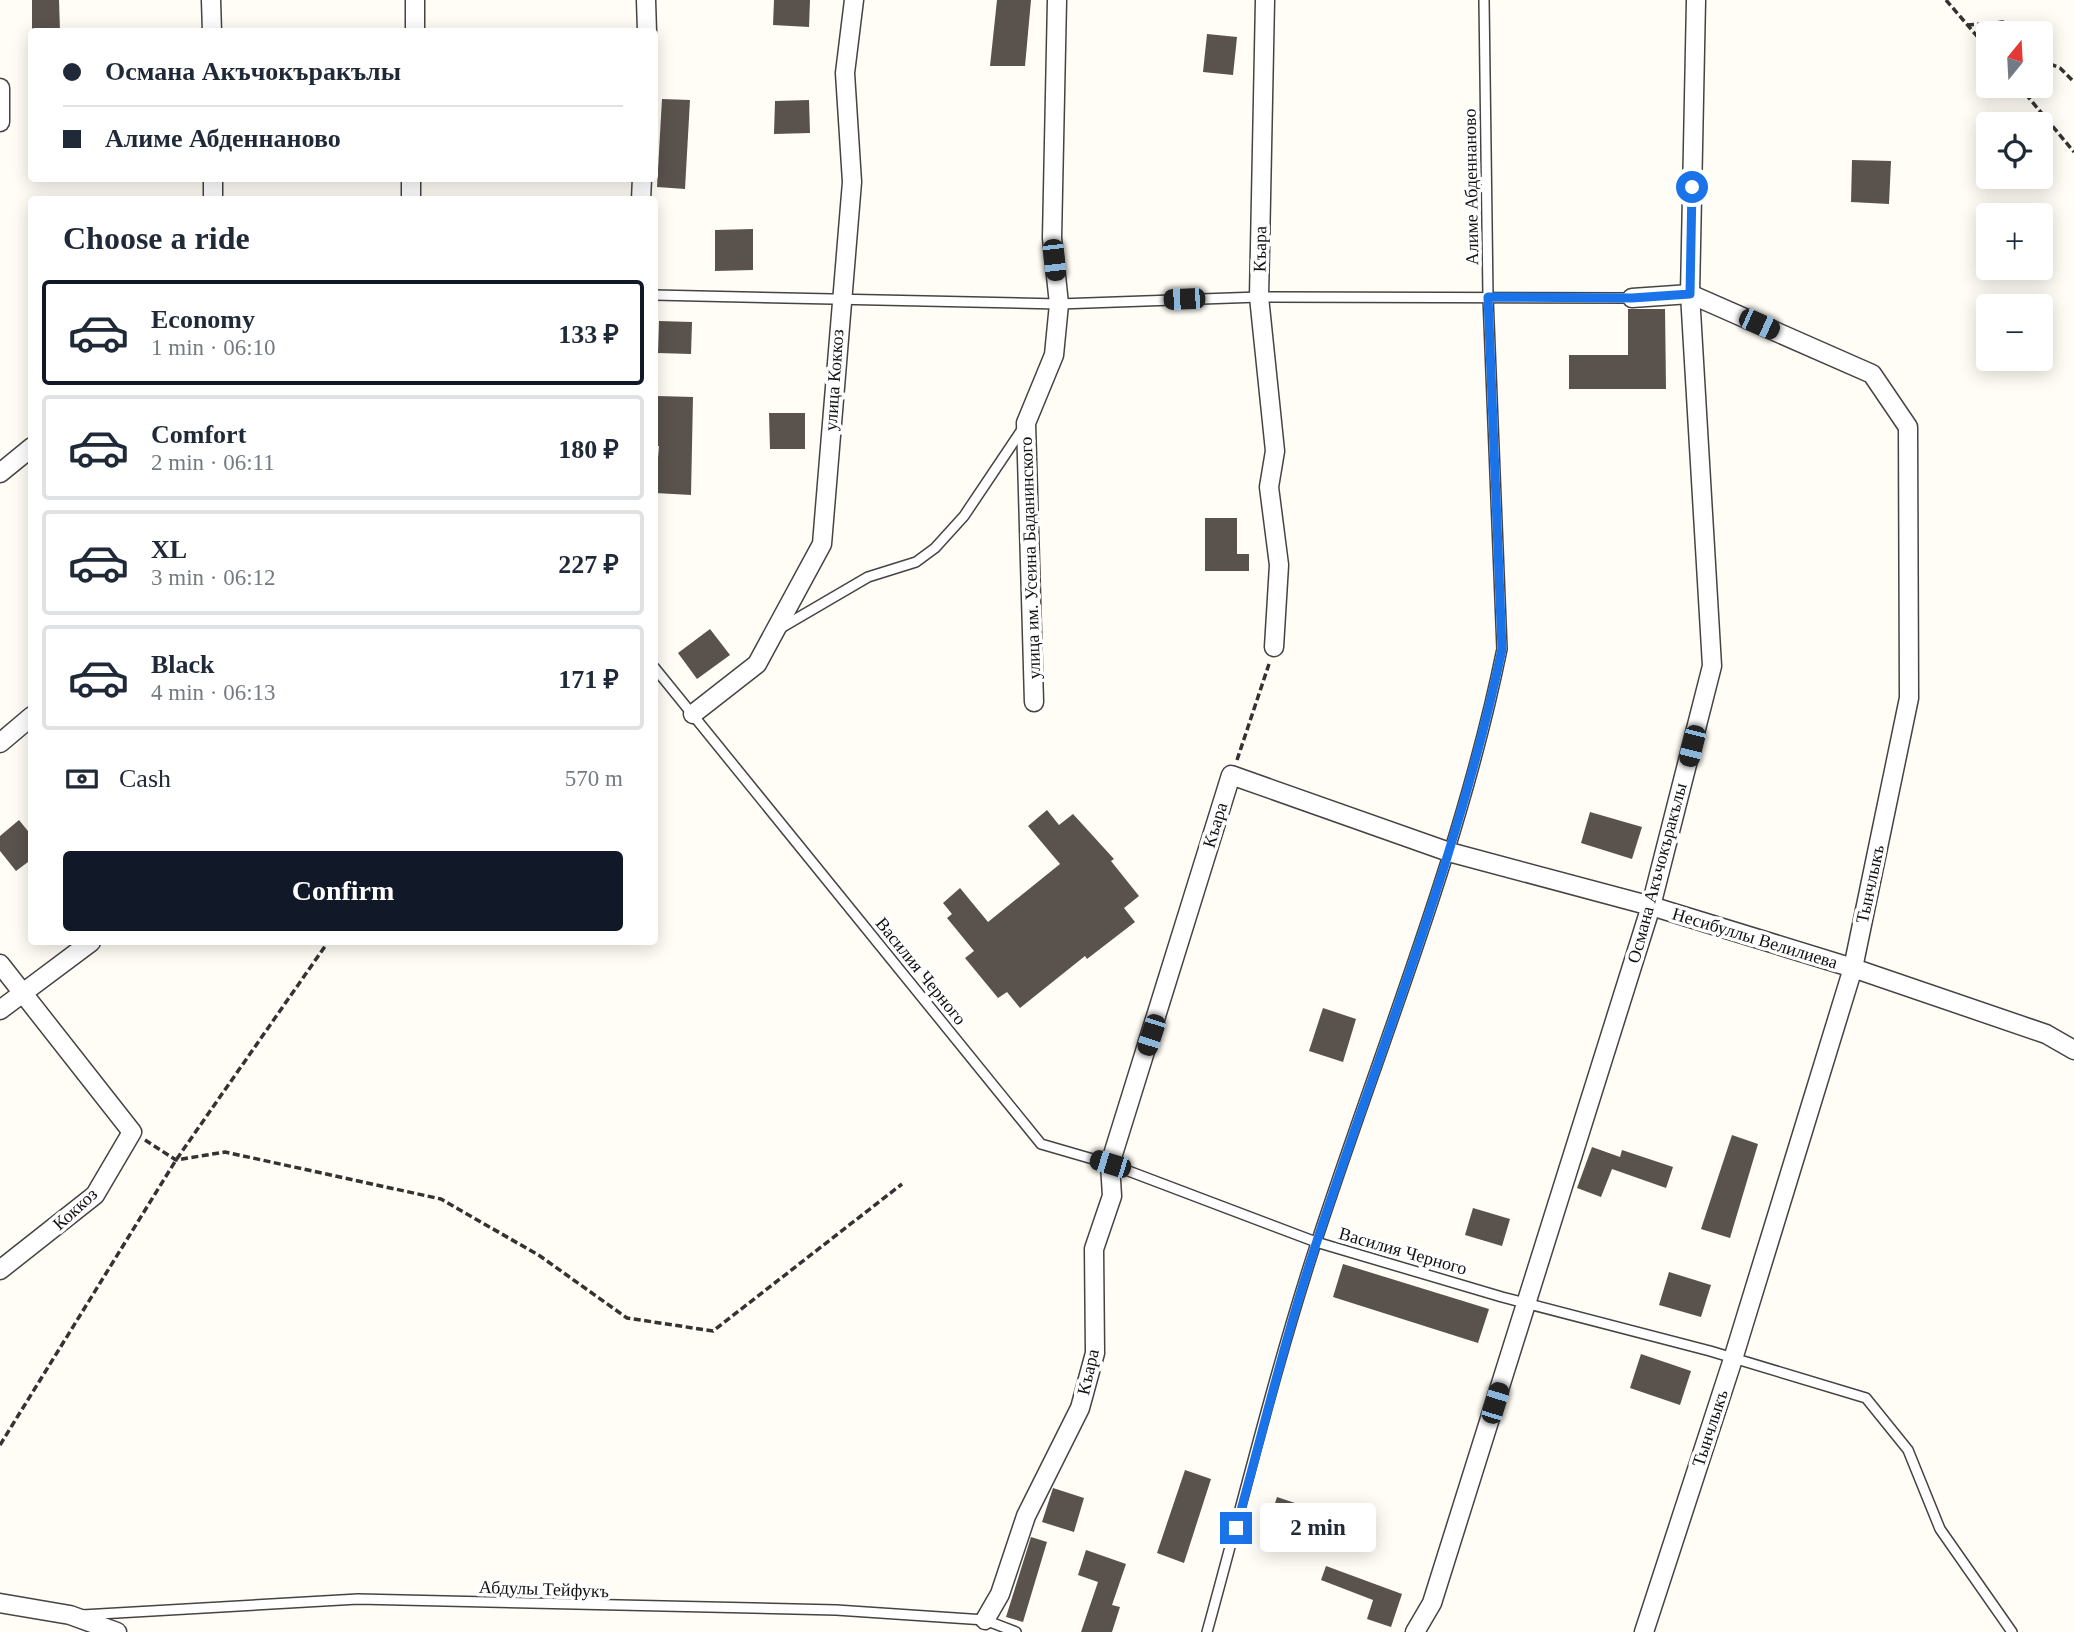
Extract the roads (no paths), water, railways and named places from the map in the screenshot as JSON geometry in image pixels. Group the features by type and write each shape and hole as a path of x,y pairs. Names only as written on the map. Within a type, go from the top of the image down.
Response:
{"street":[{"path":"211,0 212,28"},
{"path":"415,0 415,28"},
{"path":"646,0 647,28"},
{"name":"улица Коккоз","path":"693,714 757,664 822,544 852,182 845,73 854,0"},
{"name":"улица им. Усеина Баданинского","path":"1034,702 1026,423 1054,355 1059,304 1052,238 1057,0"},
{"name":"Къара","path":"1265,0 1259,297 1275,451 1269,486 1279,565 1274,647"},
{"name":"Османа Акъчокъракълы","path":"1415,1632 1432,1603 1651,906 1712,666 1690,294 1696,0"},
{"path":"0,88 0,122"},
{"name":"Тынчлыкъ","path":"1632,298 1690,294 1872,374 1908,427 1909,698 1853,968 1733,1359 1644,1632"},
{"path":"0,473 28,450"},
{"path":"0,743 28,719"},
{"name":"Къара","path":"985,1620 1000,1594 1026,1516 1080,1408 1095,1353 1094,1248 1112,1196 1110,1164 1231,775"},
{"name":"Несибуллы Велилиева","path":"1231,775 1449,852 1651,906 1853,968 2046,1034 2074,1049"},
{"path":"0,1010 87,945"},
{"path":"0,964 22,992"},
{"name":"Коккоз","path":"0,1270 95,1195 132,1132 22,992"},
{"path":"0,1602 70,1615 117,1632"}],"lane":[{"name":"Алиме Абденнаново","path":"1207,1632 1316,1242 1449,852 1491,701 1502,649 1488,297 1484,0"},
{"path":"658,295 1059,304 1259,297 1632,298"},
{"path":"775,632 868,577 916,562 934,548 964,516 1026,423"},
{"name":"Василия Черного","path":"658,672 1041,1144 1110,1164 1316,1242 1866,1398 1908,1450 1940,1529 2012,1632"},
{"name":"Абдулы Тейфукъ","path":"70,1615 358,1600 836,1610 985,1620 1016,1632"}]}
